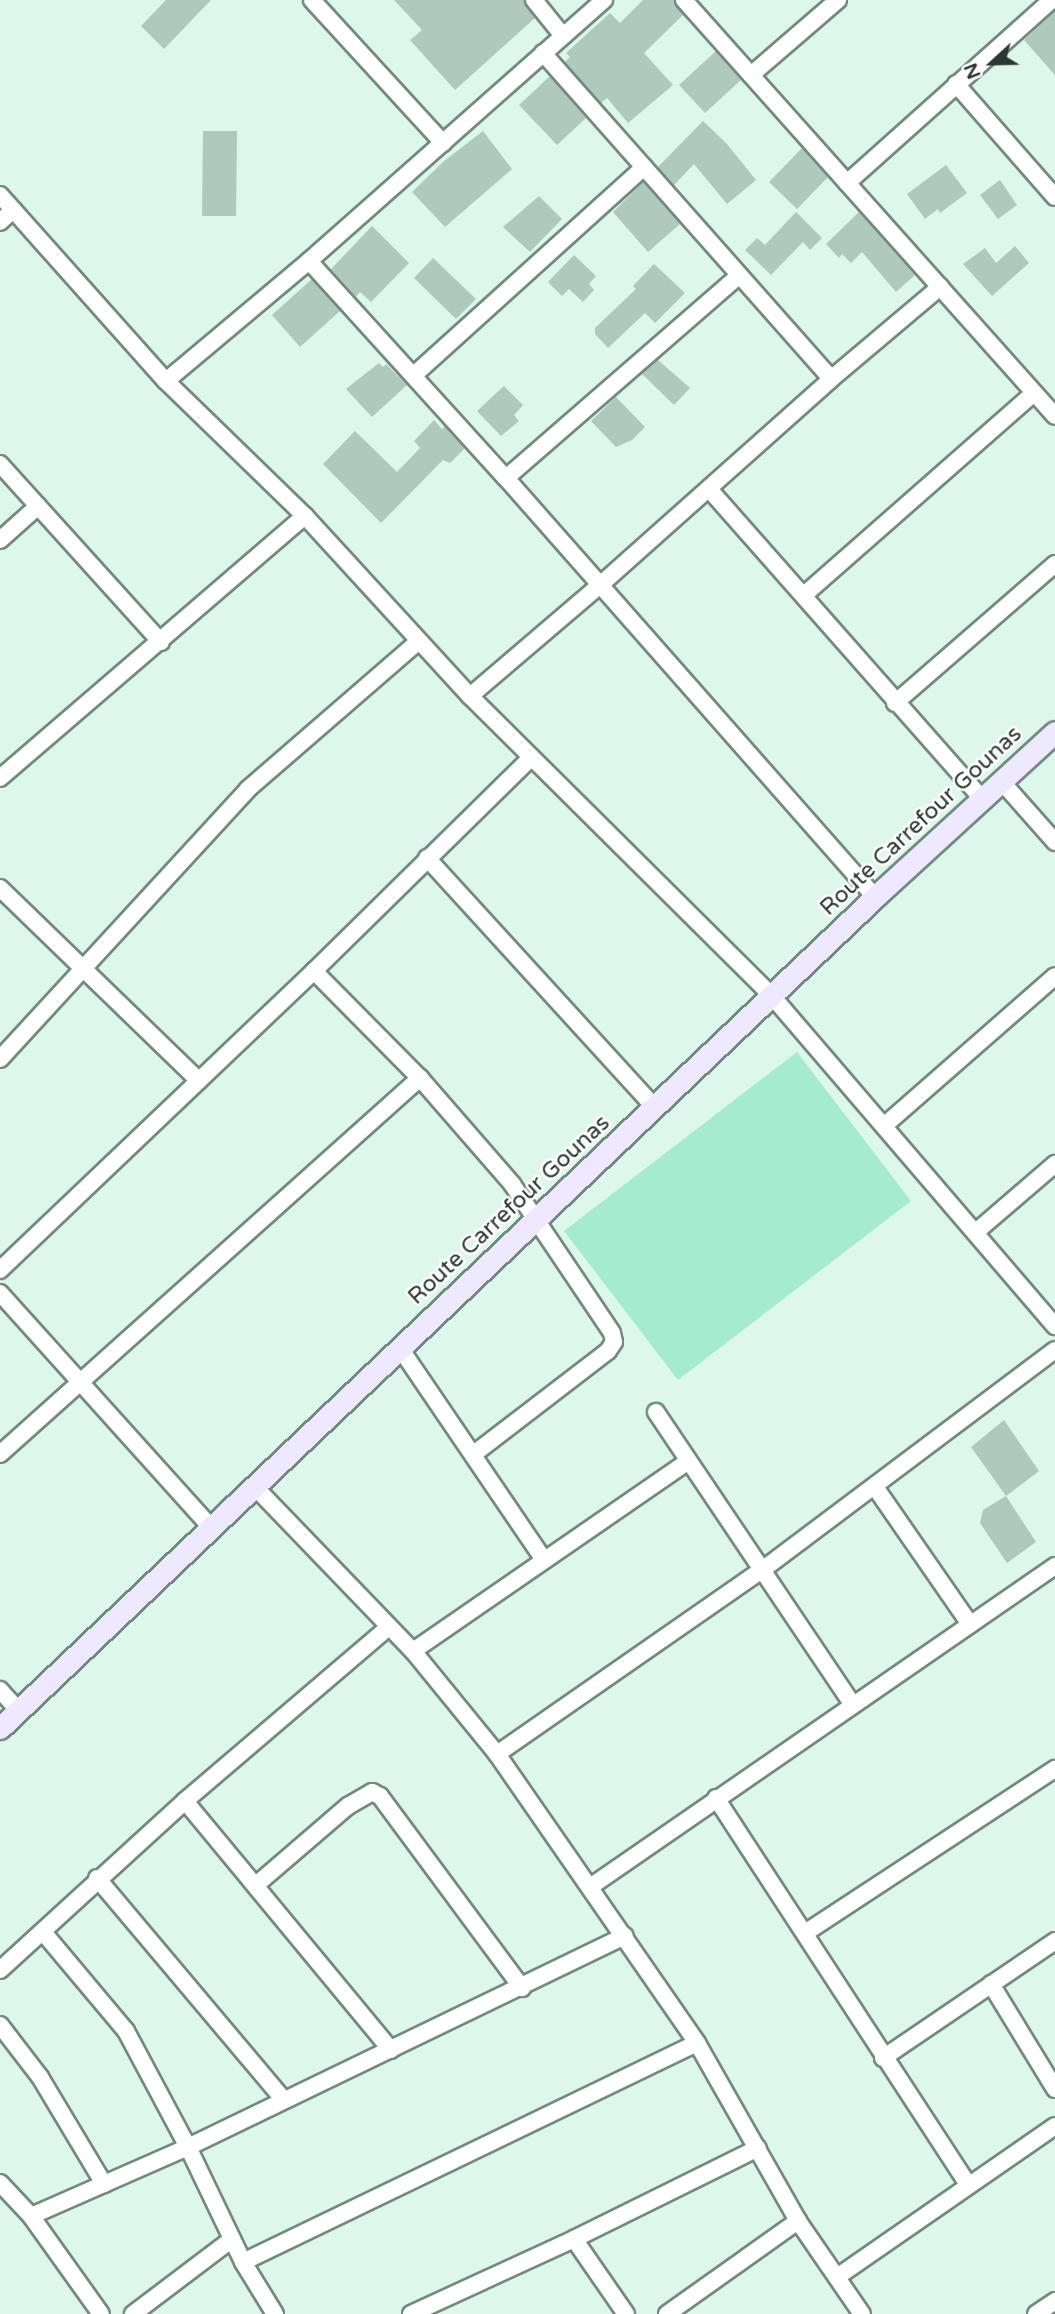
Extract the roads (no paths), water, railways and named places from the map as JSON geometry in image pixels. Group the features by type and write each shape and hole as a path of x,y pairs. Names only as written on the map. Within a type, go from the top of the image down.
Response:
{"main road":[{"name":"Route Carrefour Gounas","path":"0,1728 875,897 1055,732"}],"street":[{"path":"312,0 443,143"},
{"path":"534,0 563,36"},
{"path":"166,381 309,261 604,0"},
{"path":"684,0 1055,416"},
{"path":"751,75 838,0"},
{"path":"847,183 1052,0"},
{"path":"543,54 831,379"},
{"path":"956,84 1055,197"},
{"path":"414,374 644,167"},
{"path":"0,195 166,381 304,516 531,758 772,996 1055,1326"},
{"path":"0,222 13,210"},
{"path":"309,261 414,374 875,897"},
{"path":"506,478 738,276"},
{"path":"470,696 599,586 831,379 940,287"},
{"path":"804,596 1034,393"},
{"path":"0,464 161,642"},
{"path":"709,489 983,800"},
{"path":"0,540 38,506"},
{"path":"0,778 304,516"},
{"path":"895,703 1055,564"},
{"path":"1,1057 248,789 419,641"},
{"path":"0,1270 314,971 531,758"},
{"path":"1002,782 1055,842"},
{"path":"427,858 655,1108"},
{"path":"0,888 199,1081"},
{"path":"314,971 420,1078 512,1184 612,1333 614,1342 608,1351 474,1454"},
{"path":"885,1125 1055,976"},
{"path":"0,1454 420,1078"},
{"path":"976,1231 1055,1164"},
{"path":"0,1293 211,1527"},
{"path":"400,1348 544,1560"},
{"path":"497,1754 762,1570 1055,1350"},
{"path":"656,1412 852,1704"},
{"path":"413,1651 688,1461"},
{"path":"255,1487 413,1651 497,1754 625,1936 696,2043 798,2221 862,2314"},
{"path":"875,1487 970,1624"},
{"path":"590,1887 1054,1567"},
{"path":"0,1970 97,1878 388,1627"},
{"path":"0,1690 19,1711"},
{"path":"804,1933 1055,1769"},
{"path":"256,1885 348,1806 372,1792 380,1796 523,1988"},
{"path":"716,1798 883,2058 968,2184"},
{"path":"185,1801 391,2050"},
{"path":"97,1878 284,2100"},
{"path":"43,1932 126,2031 188,2147 243,2262 275,2314"},
{"path":"31,2216 188,2147 523,1988 625,1936"},
{"path":"883,2058 1055,1941"},
{"path":"991,1984 1055,2090"},
{"path":"0,2025 40,2077 104,2184"},
{"path":"243,2262 696,2043"},
{"path":"837,2277 1055,2126"},
{"path":"411,2314 574,2239 758,2148"},
{"path":"0,2183 31,2216 102,2314"},
{"path":"669,2313 798,2221"},
{"path":"133,2314 232,2239"},
{"path":"574,2239 626,2314"}]}
